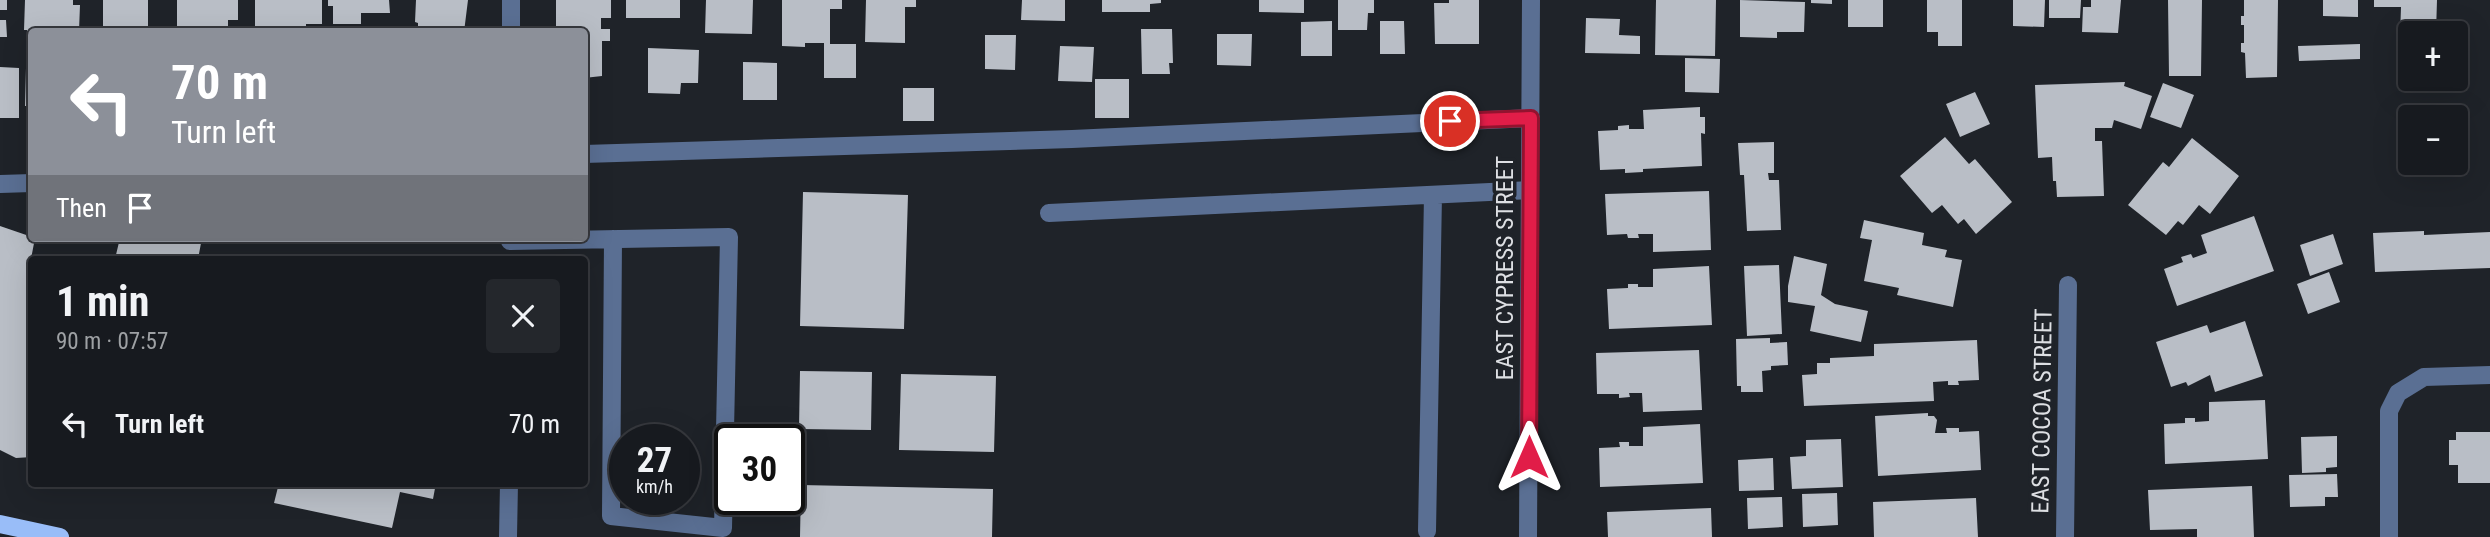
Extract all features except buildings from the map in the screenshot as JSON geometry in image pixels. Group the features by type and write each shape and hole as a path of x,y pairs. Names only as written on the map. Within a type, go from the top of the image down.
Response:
{"main road":[{"path":"0,524 60,537"}],"street":[{"path":"511,0 511,28"},
{"name":"EAST CYPRESS STREET","path":"1528,537 1531,0"},
{"path":"588,154 1072,139 1531,118"},
{"path":"0,184 28,183"},
{"path":"1049,212 1530,190"},
{"path":"1427,531 1433,195"},
{"path":"588,239 729,237 723,528 611,516 613,239"},
{"name":"EAST COCOA STREET","path":"2065,537 2068,285"},
{"path":"2389,537 2389,411 2398,393 2424,377 2490,375"},
{"path":"508,537 509,487"}],"route":[{"path":"1450,121 1531,118 1529,457"}]}
